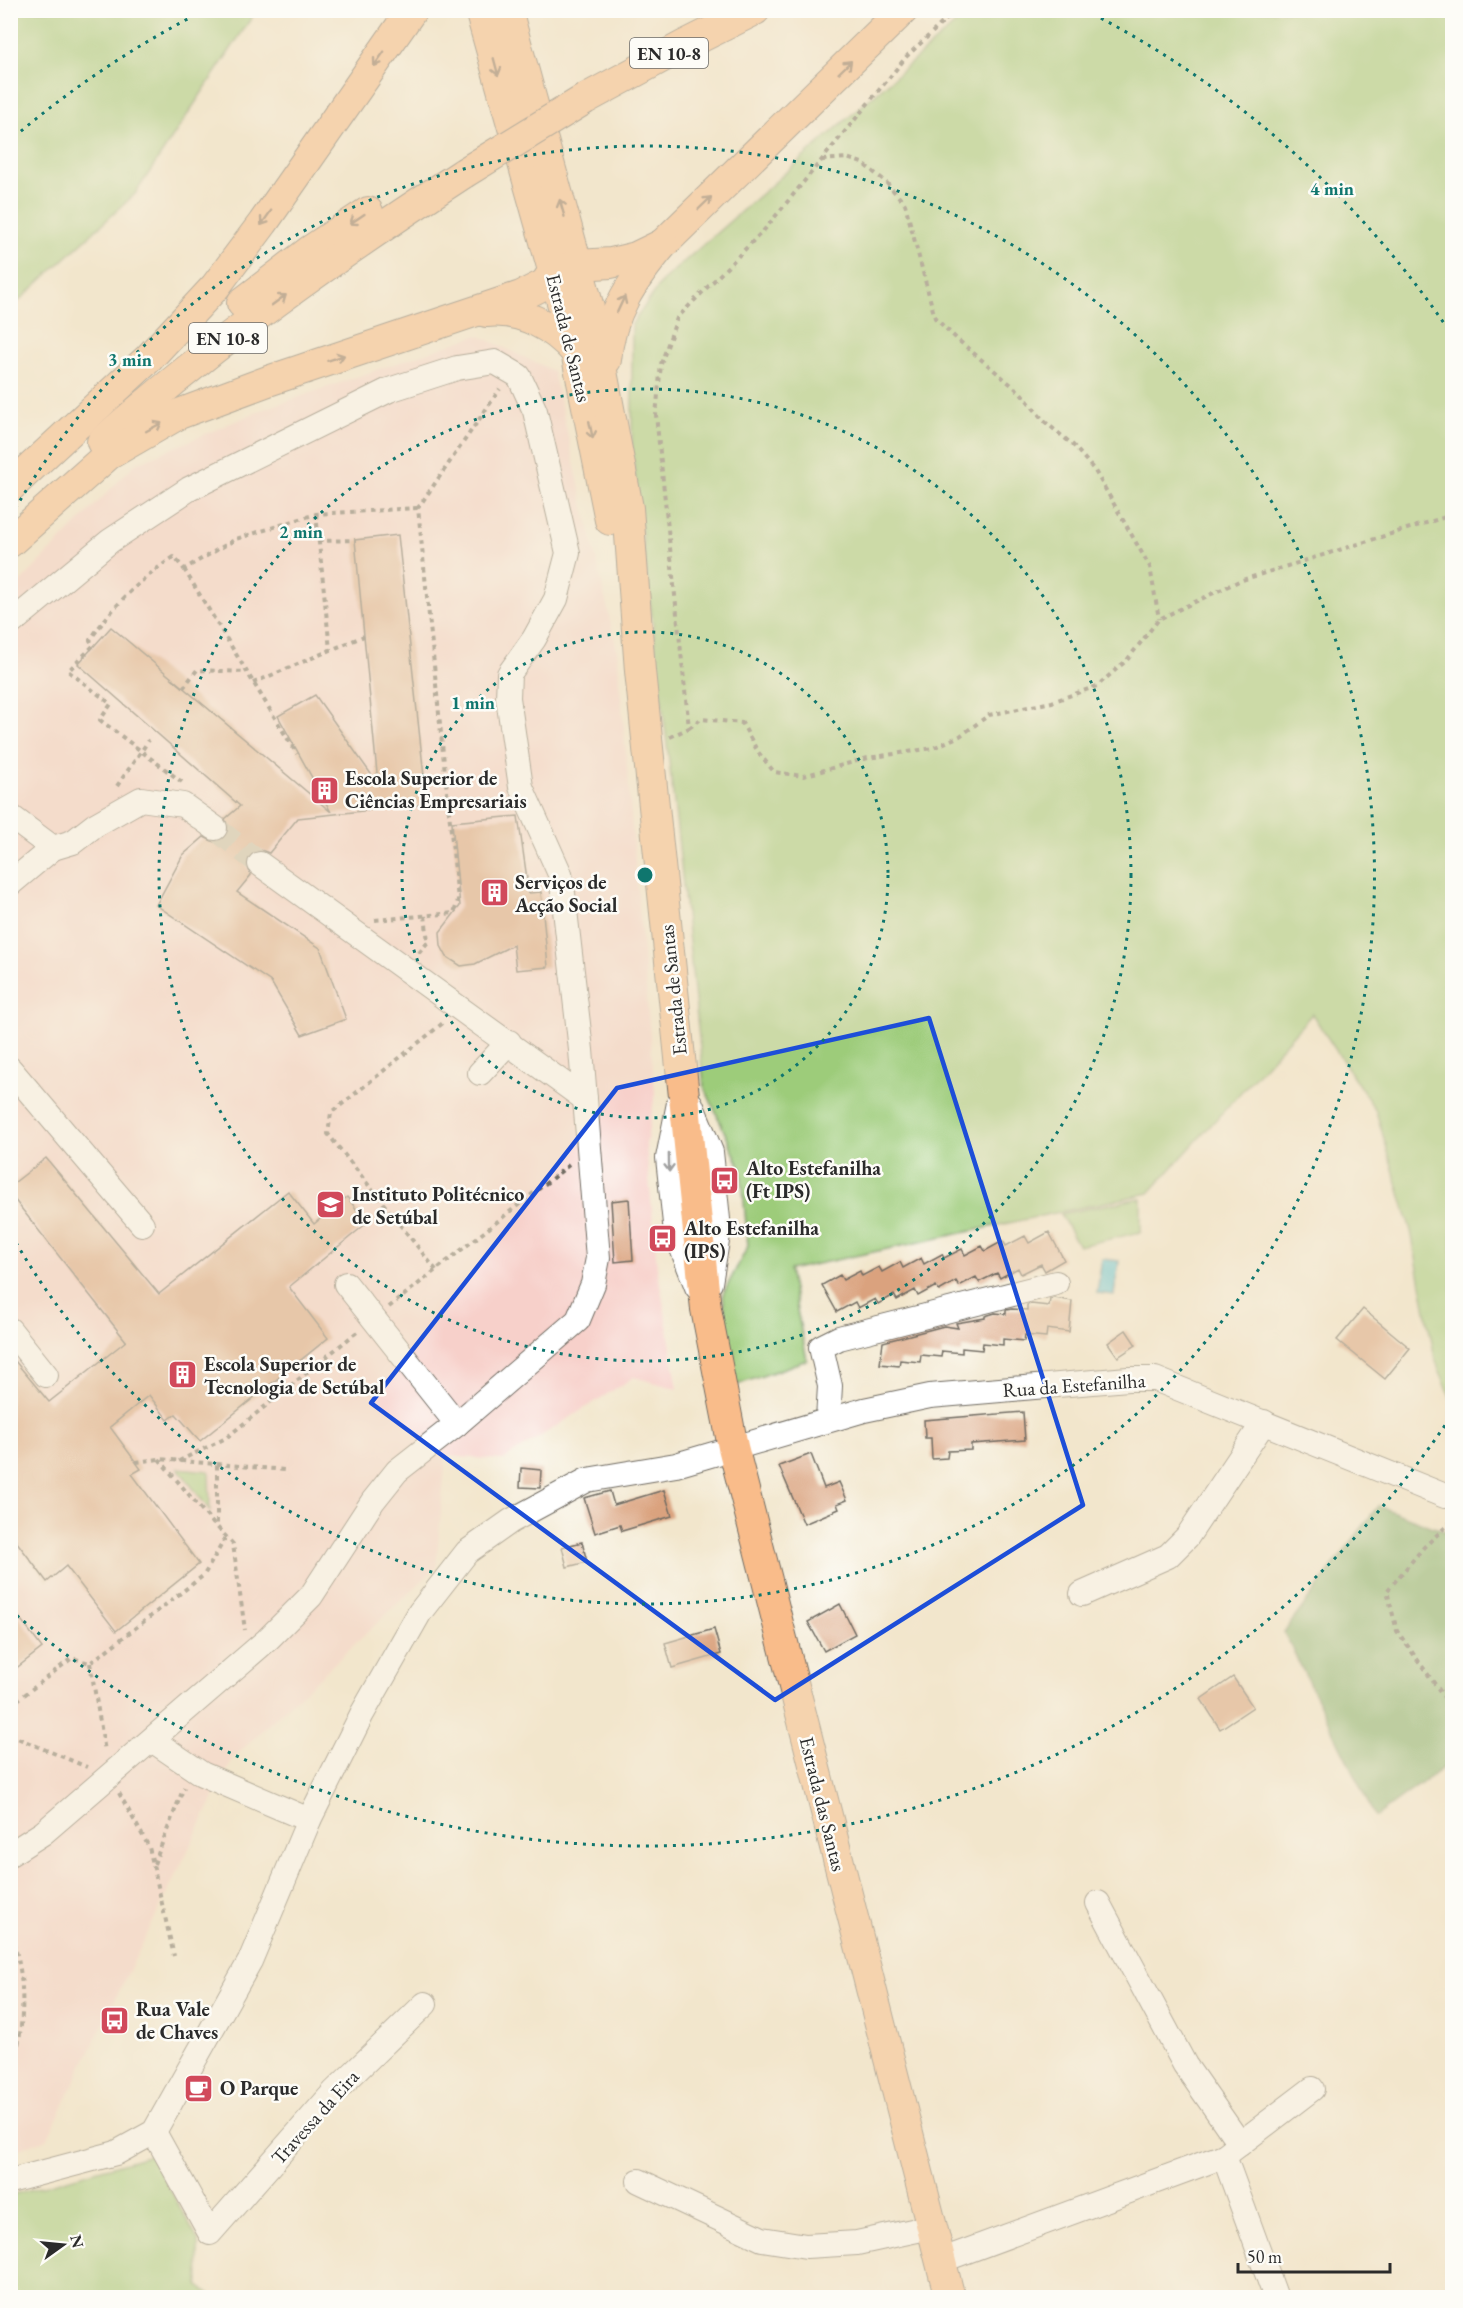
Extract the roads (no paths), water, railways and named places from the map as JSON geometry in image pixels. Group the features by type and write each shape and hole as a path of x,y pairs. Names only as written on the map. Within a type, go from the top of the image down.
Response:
{"main road":[{"path":"10,487 149,358 215,287 412,10"},
{"name":"Estrada de Santas","path":"480,10 604,381 628,508 639,670 706,1309"},
{"name":"Estrada de Santas","path":"507,10 565,268 576,352 639,670"},
{"name":"EN 10-8","path":"582,90 713,10"},
{"name":"EN 10-8","path":"582,90 682,46 755,10"},
{"path":"604,381 608,334 619,305 633,280 663,244 903,10"},
{"path":"462,163 582,90"},
{"name":"EN 10-8","path":"10,502 119,403 311,250 462,163"},
{"name":"EN 10-8","path":"10,528 118,428 196,363 462,163"},
{"path":"10,542 93,466 132,439 164,422 235,392 537,290 565,268 611,263 636,257 663,244"},
{"path":"467,314 494,311 528,318 554,332 576,352"},
{"name":"Estrada das Santas","path":"706,1309 732,1447 950,2298"}],"street":[{"path":"10,624 110,541 189,489 389,390 457,368 495,362 519,376 534,411 568,553 556,599 534,639 509,674 508,698 521,787 561,874 585,1099 598,1258 593,1284 578,1320 457,1424 397,1471 373,1501 312,1596 249,1656 152,1740 43,1833 10,1854"},
{"path":"10,884 53,848 74,842 141,799 183,805 214,828"},
{"path":"10,816 53,848"},
{"path":"260,864 407,968 585,1099"},
{"path":"480,1073 509,1042"},
{"path":"10,1069 142,1224"},
{"path":"828,1419 830,1386 821,1347 839,1338 1056,1283"},
{"path":"346,1284 372,1320 457,1424"},
{"path":"10,1330 46,1375"},
{"name":"Rua da Estefanilha","path":"732,1447 828,1419 930,1395 1146,1379 1181,1388 1445,1496"},
{"path":"1082,1594 1168,1556 1187,1537 1264,1422"},
{"path":"10,2181 116,2153 154,2132 250,1961 309,1820 362,1714 420,1612 467,1552 511,1521 587,1480 676,1465 732,1447"},
{"path":"152,1740 202,1774 309,1820"},
{"path":"1098,1903 1232,2150 1276,2298"},
{"name":"Travessa da Eira","path":"154,2132 210,2234 334,2092 425,2004"},
{"path":"940,2262 1232,2150 1312,2090"},
{"path":"639,2181 762,2240 806,2246 857,2243 931,2227"}],"water":[{"path":"1102,1259 1119,1261 1114,1295 1097,1293"}],"tunnel":[{"path":"215,828 260,864"}],"place":[{"name":"Escola Superior de Ciências Empresariais","path":"324,790"},
{"name":"Serviços de Acção Social","path":"494,893"},
{"name":"Alto Estefanilha (Ft IPS)","path":"725,1180"},
{"name":"Instituto Politécnico de Setúbal","path":"331,1205"},
{"name":"Alto Estefanilha (IPS)","path":"663,1239"},
{"name":"Escola Superior de Tecnologia de Setúbal","path":"183,1375"},
{"name":"Rua Vale de Chaves","path":"115,2021"},
{"name":"O Parque","path":"199,2088"}]}
